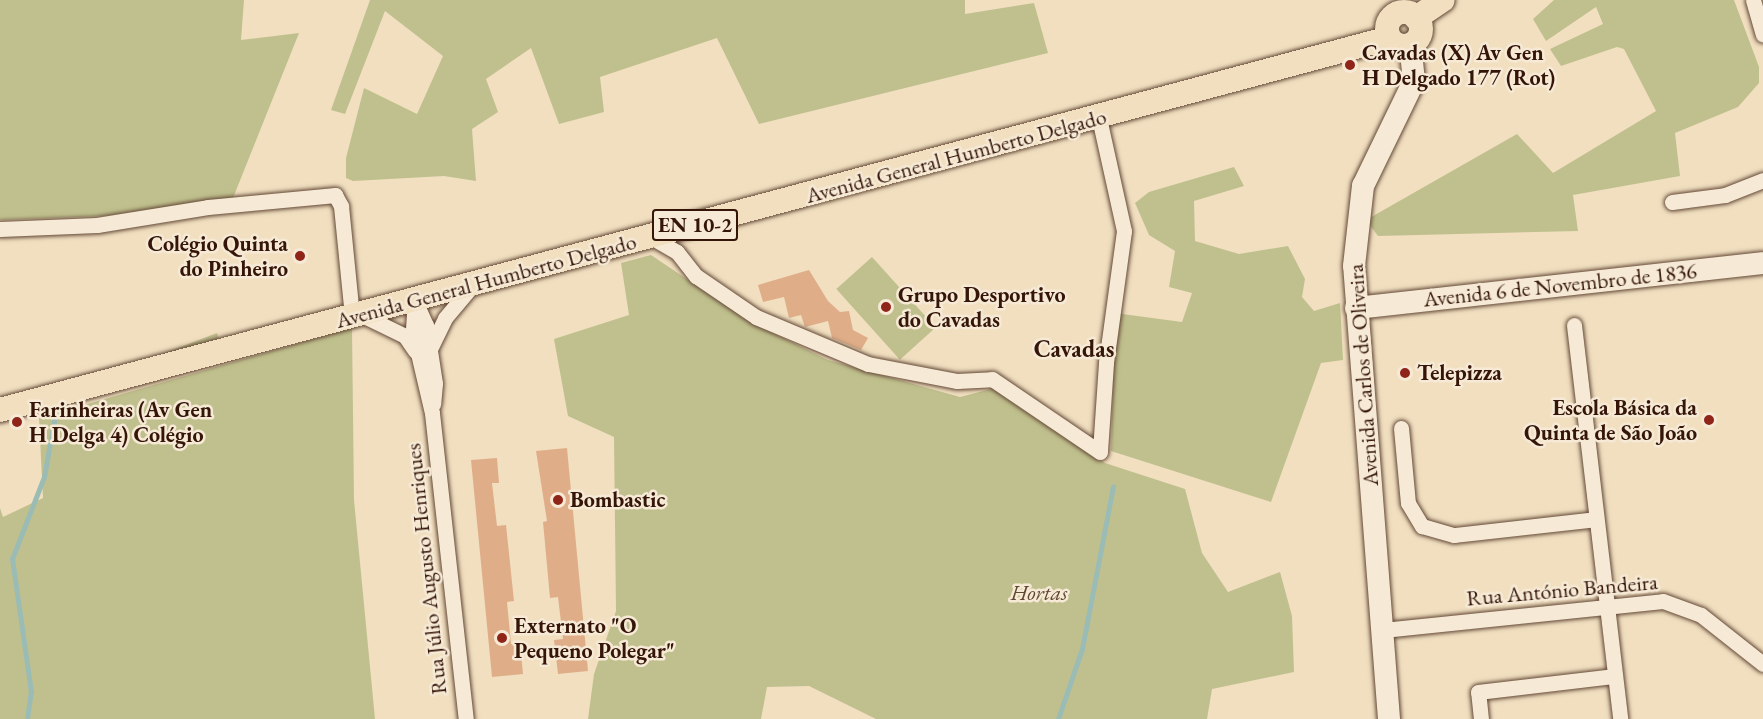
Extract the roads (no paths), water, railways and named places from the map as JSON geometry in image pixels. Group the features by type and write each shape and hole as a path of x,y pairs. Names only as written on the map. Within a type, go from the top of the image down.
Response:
{"main road":[{"path":"1400,42 1387,26 1393,16 1405,12 1416,18 1442,0"},
{"name":"Avenida General Humberto Delgado","path":"0,410 1099,118 1400,42"},
{"name":"Avenida Carlos de Oliveira","path":"1389,719 1356,308 1356,220 1363,186 1414,81 1400,42"},
{"name":"Avenida 6 de Novembro de 1836","path":"1356,308 1763,262"}],"street":[{"path":"1753,0 1763,35"},
{"path":"651,237 677,252 696,276 756,317 868,364 957,381 992,379 1100,452 1106,363 1124,231 1099,118"},
{"path":"1672,202 1725,195 1763,180"},
{"path":"0,229 98,225 208,207 335,195 341,206 356,316"},
{"path":"424,352 445,318 473,285"},
{"name":"Rua Júlio Augusto Henriques","path":"415,300 432,413 466,719"},
{"name":"Rua Júlio Augusto Henriques","path":"356,316 405,336 424,352"},
{"path":"1574,325 1620,719"},
{"path":"1401,428 1408,503 1422,526 1454,535 1596,519"},
{"name":"Rua António Bandeira","path":"1383,630 1606,604 1678,604 1701,615 1763,664"},
{"path":"1481,719 1478,692 1615,676"}],"waterway":[{"path":"27,719 31,692 12,559 44,477 56,410"},
{"path":"1058,719 1082,649 1113,487"}],"place":[{"name":"Cavadas (X) Av Gen H Delgado 177 (Rot)","path":"1350,65"},
{"name":"Colégio Quinta do Pinheiro","path":"300,256"},
{"name":"Grupo Desportivo do Cavadas","path":"886,307"},
{"name":"Telepizza","path":"1405,373"},
{"name":"Escola Básica da Quinta de São João","path":"1709,420"},
{"name":"Farinheiras (Av Gen H Delga 4) Colégio","path":"17,422"},
{"name":"Bombastic","path":"558,500"},
{"name":"Externato \"O Pequeno Polegar\"","path":"502,638"}],"district":[{"name":"Cavadas","path":"1074,349"}],"park label":[{"name":"Hortas","path":"1039,593"}]}
